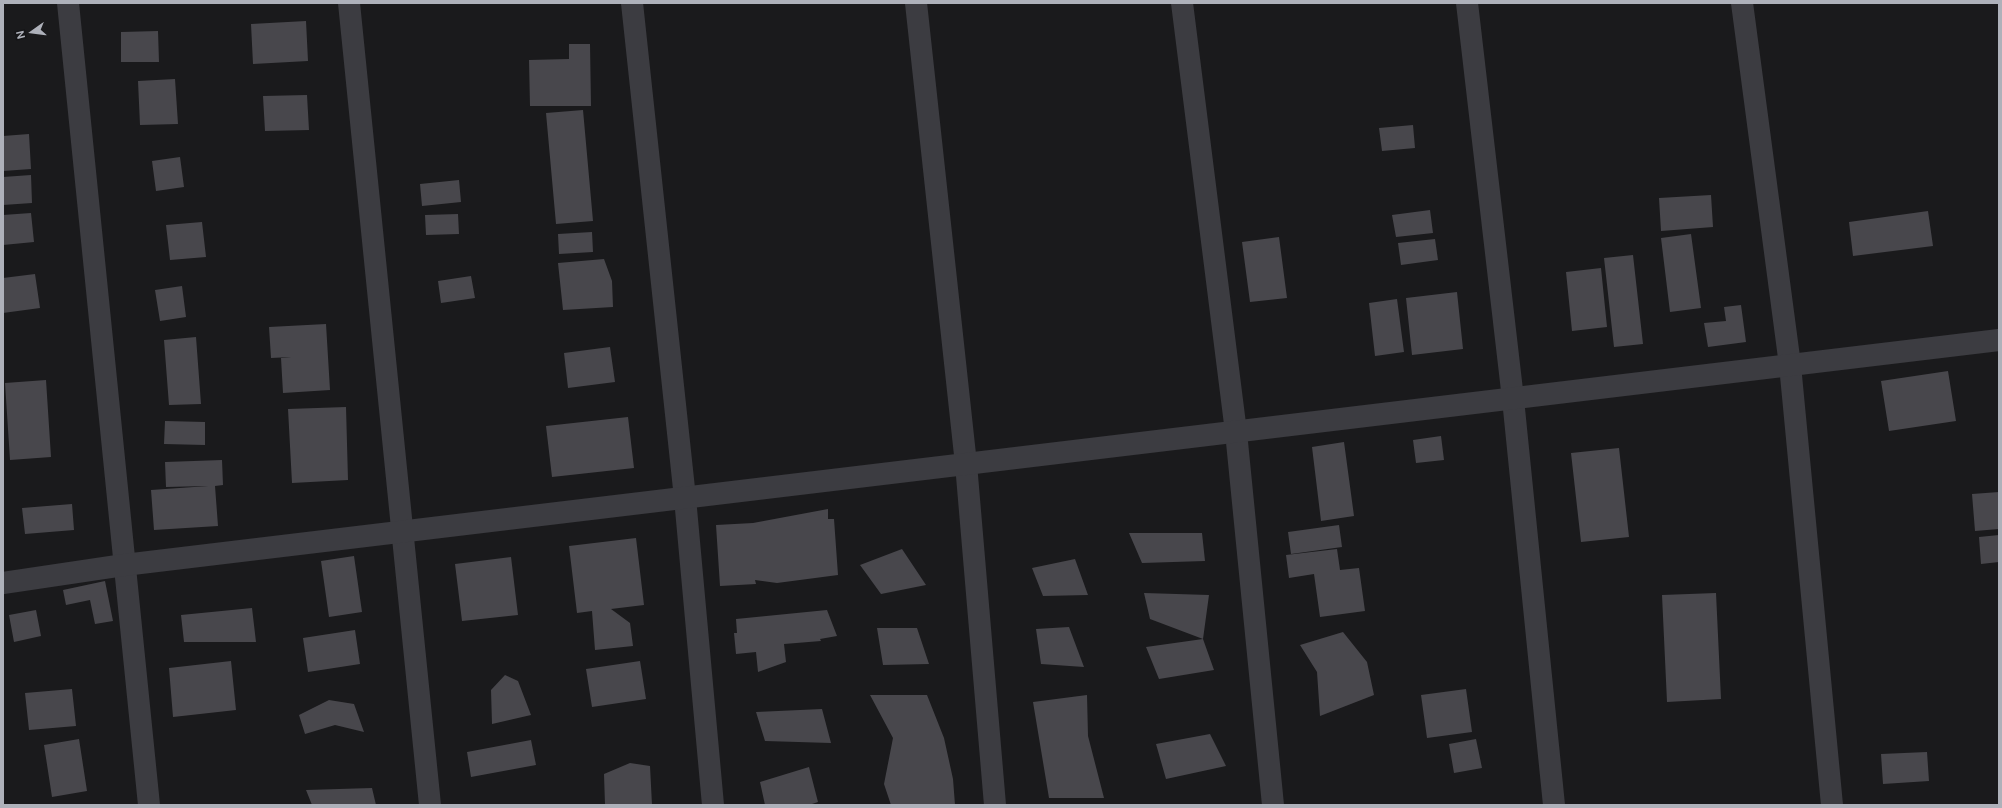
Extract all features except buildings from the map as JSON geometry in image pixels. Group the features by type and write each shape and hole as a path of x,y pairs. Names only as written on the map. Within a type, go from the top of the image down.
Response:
{"street":[{"path":"68,3 124,565 150,805"},
{"path":"349,3 430,805"},
{"path":"632,3 685,498 713,805"},
{"path":"916,3 966,464 995,805"},
{"path":"1182,3 1236,432 1273,805"},
{"path":"1467,3 1513,399 1554,805"},
{"path":"1742,3 1790,365 1832,805"},
{"path":"3,583 124,565 1999,340"}]}
